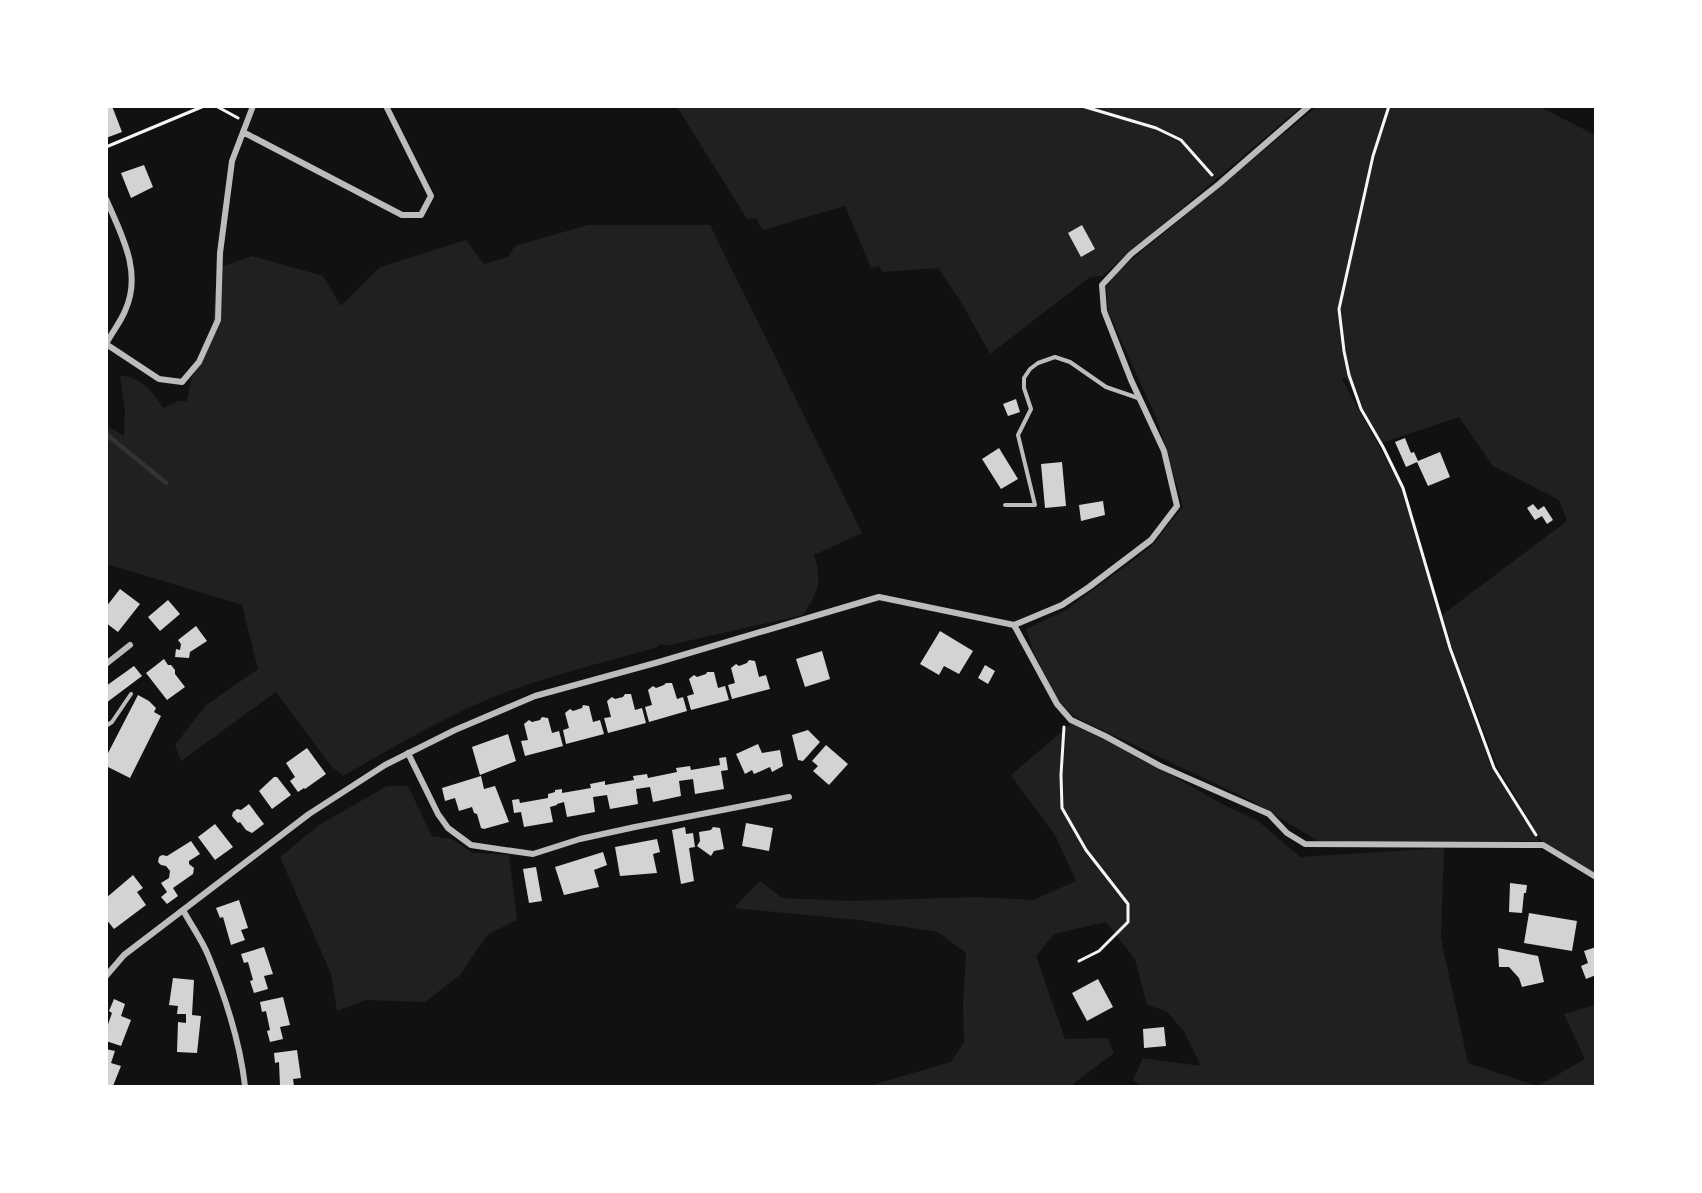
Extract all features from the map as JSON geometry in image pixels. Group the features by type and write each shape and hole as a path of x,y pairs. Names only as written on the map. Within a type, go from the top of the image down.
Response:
{"street":[{"path":"106,199 129,253 133,279 126,309 106,344 159,380 182,382 199,362 218,320 220,253 232,161 253,106"},
{"path":"243,132 402,215 421,215 431,196 386,106"},
{"path":"106,976 124,955 309,814 408,753 481,718 535,696 879,597 1014,625 1062,605 1089,588 1151,540 1177,507 1164,451 1142,399 1131,380 1104,311 1102,285 1131,254 1219,184 1309,106"},
{"path":"1014,625 1057,704 1071,720 1160,766 1269,814 1287,833 1305,844 1543,844 1596,877"},
{"path":"106,664 130,645"},
{"path":"408,753 438,814 448,828 471,845 533,854 613,832 789,797"},
{"path":"183,910 207,953 225,1002 242,1065 245,1086"}],"lane":[{"path":"1005,506 1035,505 1018,435 1031,409 1024,388 1024,378 1030,369 1048,358 1063,359 1106,387 1142,399"},
{"path":"106,726 112,722 130,694"}],"path":[{"path":"106,147 204,106"},
{"path":"216,106 246,122"},
{"path":"1082,106 1156,128 1181,140 1219,184"},
{"path":"1389,106 1373,156 1339,309 1348,375 1361,409 1403,488 1450,648 1494,768 1543,844"},
{"path":"1065,713 1061,775 1062,808 1086,850 1128,904 1128,922 1099,951 1080,961"}],"shaded area":[{"path":"677,107 1301,107 1102,276 1090,277 990,354 961,302 938,268 882,272 879,266 871,268 845,206 763,230 756,218 747,219"},
{"path":"1316,107 1540,107 1595,135 1595,875 1543,843 1497,766 1452,648 1442,615 1567,521 1559,500 1493,466 1459,417 1382,443 1345,377 1342,379 1402,488 1448,648 1492,768 1539,841 1318,841 1252,801 1075,717 1058,700 1034,653 1026,629 1066,610 1152,546 1183,506 1158,422 1108,311 1106,287 1117,272"},
{"path":"588,225 710,225 862,533 814,555 818,586 803,615 665,646 664,644 658,645 658,647 529,684 457,713 343,776 331,766 276,692 181,761 175,745 206,705 258,669 242,605 107,564 106,425 124,436 125,410 120,376 134,378 146,386 163,408 178,401 187,401 192,377 212,333 217,268 252,256 323,276 341,306 380,267 466,240 484,264 508,257 515,246"},
{"path":"1073,722 1224,805 1257,820 1300,857 1444,848 1441,938 1468,1063 1537,1086 1141,1086 1133,1080 1143,1058 1201,1066 1183,1030 1166,1011 1147,1005 1135,959 1106,922 1054,934 1036,956 1065,1039 1108,1038 1114,1053 1074,1083 1074,1086 868,1086 951,1062 964,1042 963,1006 966,953 938,932 859,920 734,908 760,881 782,898 850,901 977,897 1033,900 1076,881 1056,837 1011,775"},
{"path":"387,786 408,786 432,836 452,839 473,853 509,855 517,920 487,935 460,975 425,1002 366,1000 337,1011 331,974 280,857 319,825"},
{"path":"1595,1005 1595,1086 1538,1086 1585,1059 1564,1014"}],"building":[{"path":"112,106 122,132 106,138 106,108"},
{"path":"144,165 153,187 131,198 121,173"},
{"path":"1082,225 1095,249 1081,257 1068,233"},
{"path":"1016,399 1020,412 1008,416 1003,404"},
{"path":"1405,438 1411,453 1414,452 1418,461 1440,452 1450,477 1428,486 1417,462 1406,467 1395,442"},
{"path":"999,448 1018,479 1001,489 982,459"},
{"path":"1062,462 1066,506 1045,508 1041,464"},
{"path":"1103,501 1105,515 1081,521 1079,505"},
{"path":"1533,504 1538,510 1544,506 1553,520 1547,524 1542,516 1535,520 1527,508"},
{"path":"120,589 140,604 118,632 106,623 106,607"},
{"path":"168,600 180,614 160,631 148,617"},
{"path":"196,626 207,641 190,652 189,658 175,657 176,649 180,650 181,644 178,640"},
{"path":"940,631 973,651 959,674 944,666 939,675 920,664"},
{"path":"822,651 830,679 805,687 796,659"},
{"path":"164,659 175,670 175,674 185,687 167,700 146,673"},
{"path":"749,660 755,661 759,677 766,675 770,689 732,699 728,685 735,683 731,668 736,664 739,666 747,663"},
{"path":"985,665 995,671 988,684 978,678"},
{"path":"134,666 142,676 106,703 106,686"},
{"path":"707,672 714,672 718,688 725,686 729,700 691,710 687,696 694,694 689,679 694,675 697,677"},
{"path":"672,683 677,699 683,697 687,711 649,722 645,707 652,705 648,690 653,686 656,688"},
{"path":"625,694 631,694 635,710 642,708 646,723 608,733 604,718 611,717 607,701 612,697 615,699 623,697"},
{"path":"138,695 149,701 156,708 154,712 161,716 130,778 106,766 106,757"},
{"path":"583,705 589,706 593,722 600,720 604,734 566,744 563,730 569,728 565,713 570,709 573,711 582,708"},
{"path":"542,717 548,718 552,733 559,731 563,746 525,756 521,741 528,740 524,724 529,720 532,722 540,720"},
{"path":"808,730 820,742 803,761 798,760 792,735"},
{"path":"508,734 516,761 480,775 472,747"},
{"path":"758,744 762,753 780,750 783,766 772,772 770,767 754,774 752,770 745,774 736,754"},
{"path":"826,745 848,764 829,785 813,771 818,766 812,761"},
{"path":"307,748 326,774 298,792 290,781 295,777 286,763"},
{"path":"726,757 728,770 721,771 724,789 695,794 693,779 679,781 681,796 653,802 650,787 636,789 638,804 610,809 607,795 593,797 595,812 567,817 564,802 550,807 553,822 524,827 521,812 514,813 512,800 519,799 520,803 548,798 548,794 555,790 562,789 562,793 591,788 590,784 605,781 605,785 634,780 633,776 647,774 648,778 677,772 676,768 690,766 691,770 720,765 719,758"},
{"path":"481,776 484,789 495,786 509,822 484,829 481,828 477,814 474,813 472,807 459,811 455,798 445,801 442,788"},
{"path":"274,777 277,777 291,795 272,809 259,791"},
{"path":"249,804 264,824 252,833 232,816 237,809 241,810"},
{"path":"746,823 773,828 769,851 742,846"},
{"path":"215,824 233,847 215,860 198,837"},
{"path":"685,827 686,834 693,833 695,847 689,848 694,881 681,884 672,830"},
{"path":"713,827 720,828 724,849 714,851 711,856 697,846 700,841 699,832 711,830"},
{"path":"657,839 660,852 653,854 657,873 620,876 615,847"},
{"path":"191,841 200,854 189,861 194,868 193,874 173,888 178,896 167,904 161,897 167,892 161,883 169,878 170,871 158,862 159,857 167,856"},
{"path":"603,852 607,865 594,870 599,887 564,895 555,867"},
{"path":"536,867 542,901 529,903 523,869"},
{"path":"133,875 143,888 137,892 146,905 114,929 106,919 106,898"},
{"path":"1510,883 1527,885 1522,913 1509,912"},
{"path":"239,900 248,928 241,930 245,940 231,945 223,917 220,918 216,908"},
{"path":"1529,913 1577,921 1572,951 1524,943"},
{"path":"264,947 273,974 264,976 268,989 254,993 248,962 244,963 241,954"},
{"path":"1596,947 1596,975 1586,979 1581,966 1588,963 1584,951"},
{"path":"1498,948 1538,956 1544,982 1522,987 1519,978 1509,967 1499,967"},
{"path":"173,978 194,980 192,1015 201,1016 197,1053 177,1052 178,1022 186,1023 186,1014 177,1014 178,1006 169,1005"},
{"path":"1098,979 1113,1007 1087,1021 1072,993"},
{"path":"283,997 290,1025 280,1027 283,1039 270,1042 266,1011 262,1012 260,1002"},
{"path":"114,999 125,1004 121,1016 131,1020 121,1046 106,1041 106,1030 112,1013 109,1011"},
{"path":"1164,1027 1166,1046 1144,1048 1143,1029"},
{"path":"106,1049 115,1051 111,1063 121,1066 113,1086 106,1086"},
{"path":"297,1050 301,1078 293,1079 294,1086 280,1086 279,1062 275,1063 274,1053"}],"waterway":[{"path":"106,434 166,483"}]}
